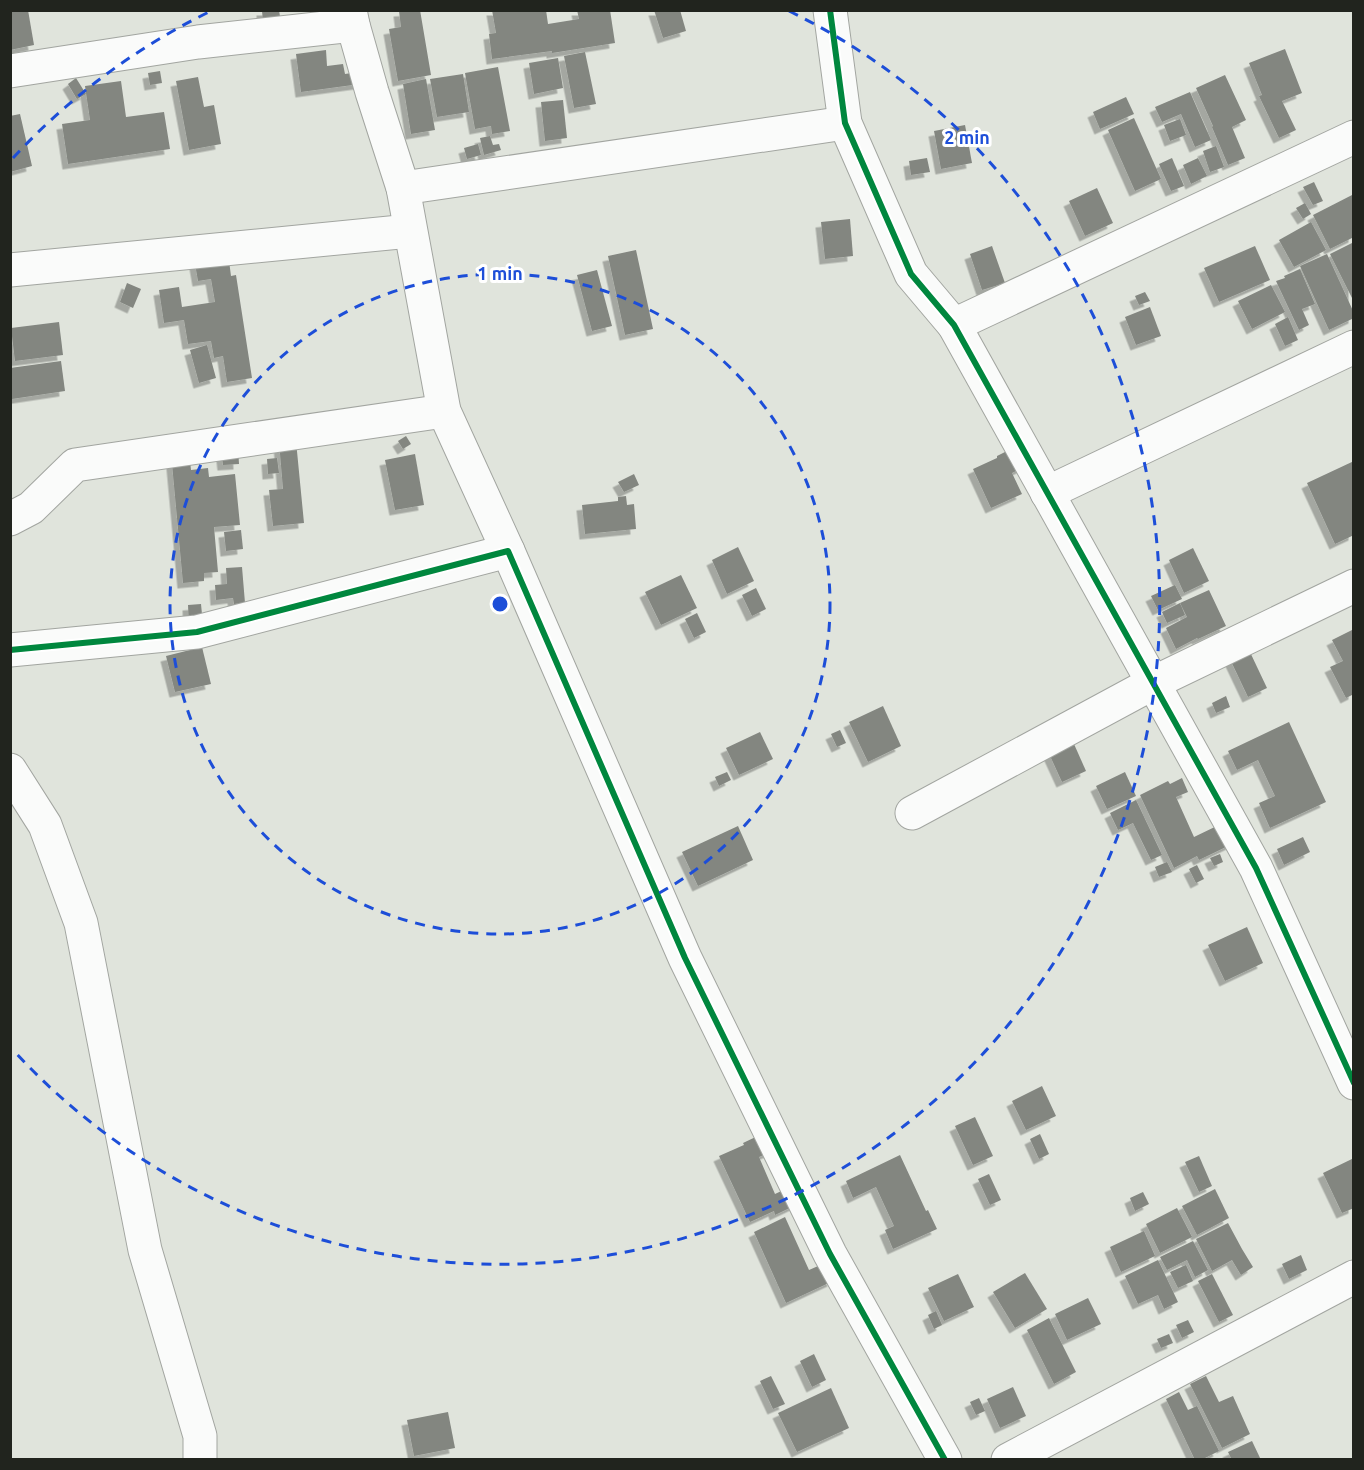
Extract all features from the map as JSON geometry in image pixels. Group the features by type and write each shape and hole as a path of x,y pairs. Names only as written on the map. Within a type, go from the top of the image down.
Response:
{"street":[{"path":"830,10 845,123 911,274 954,325 1256,868 1353,1083"},
{"path":"10,71 351,18 403,188 444,411 508,551 685,958 830,1254 945,1460"},
{"path":"403,188 845,123"},
{"path":"954,325 1353,137"},
{"path":"10,270 410,231"},
{"path":"1047,493 1353,347"},
{"path":"10,519 31,508 75,465 444,411"},
{"path":"10,650 197,632 508,551"},
{"path":"912,813 1153,683 1353,586"},
{"path":"10,770 45,825 81,922 145,1250 200,1436 200,1460"},
{"path":"1008,1460 1353,1277"}],"building":[{"path":"28,10 34,45 10,50 10,11"},
{"path":"262,10 279,10 281,23 263,24"},
{"path":"420,10 431,75 398,81 389,29 401,27 399,11"},
{"path":"492,10 546,10 548,24 579,19 577,10 610,10 615,43 492,59 489,34 496,33"},
{"path":"654,10 680,10 686,31 663,38"},
{"path":"1285,49 1302,93 1282,101 1296,130 1279,138 1259,96 1262,95 1249,63"},
{"path":"326,50 327,66 343,64 345,74 358,72 360,84 301,92 296,54"},
{"path":"585,52 596,104 574,108 564,56"},
{"path":"558,58 563,88 534,94 529,63"},
{"path":"498,67 510,131 492,134 491,126 475,129 465,73"},
{"path":"160,71 162,83 150,85 148,73"},
{"path":"463,74 469,112 437,117 430,79"},
{"path":"1225,75 1246,120 1232,127 1245,158 1228,165 1196,88"},
{"path":"198,77 204,107 214,105 221,144 189,150 176,81"},
{"path":"76,78 86,94 77,99 68,84"},
{"path":"426,79 435,130 411,134 403,84"},
{"path":"121,81 126,117 164,112 170,149 68,164 62,124 90,120 85,86"},
{"path":"1190,92 1211,140 1195,147 1181,114 1162,122 1155,107"},
{"path":"1126,97 1134,114 1100,129 1093,112"},
{"path":"563,100 567,138 545,141 541,102"},
{"path":"20,114 32,166 10,172 10,116"},
{"path":"1134,118 1161,179 1135,191 1108,130"},
{"path":"1180,119 1186,135 1170,141 1164,125"},
{"path":"965,125 972,163 941,169 934,131"},
{"path":"490,136 493,145 499,144 501,150 484,155 480,138"},
{"path":"478,144 481,155 467,159 464,148"},
{"path":"1216,146 1224,167 1210,172 1203,151"},
{"path":"927,158 930,172 911,175 909,161"},
{"path":"1172,158 1184,186 1171,191 1159,164"},
{"path":"1198,158 1207,176 1191,184 1183,165"},
{"path":"1314,182 1323,201 1313,205 1303,187"},
{"path":"1097,188 1113,223 1085,236 1069,201"},
{"path":"1354,194 1354,237 1330,249 1313,215"},
{"path":"1305,203 1311,214 1303,219 1296,208"},
{"path":"850,219 853,256 825,259 821,222"},
{"path":"1311,222 1326,250 1294,267 1279,240"},
{"path":"1354,242 1354,302 1330,254"},
{"path":"992,246 1005,283 982,290 970,254"},
{"path":"1255,246 1270,280 1219,302 1204,268"},
{"path":"636,250 653,329 625,335 608,256"},
{"path":"228,253 231,276 236,275 252,378 227,382 223,356 214,358 211,341 188,344 184,320 164,323 159,290 179,287 182,307 215,302 211,279 198,281 194,258"},
{"path":"1327,254 1354,313 1354,318 1329,330 1300,266"},
{"path":"1300,269 1315,304 1302,309 1309,325 1299,330 1276,281"},
{"path":"597,270 612,326 592,331 577,275"},
{"path":"127,283 141,289 133,308 120,302"},
{"path":"1271,285 1285,312 1252,329 1238,301"},
{"path":"1145,292 1150,301 1139,305 1135,296"},
{"path":"1150,307 1161,336 1136,345 1125,317"},
{"path":"1288,317 1298,340 1285,346 1275,324"},
{"path":"59,322 63,355 15,361 11,328"},
{"path":"207,345 216,378 199,383 190,350"},
{"path":"61,361 65,391 12,399 10,368"},
{"path":"406,436 411,444 403,449 398,441"},
{"path":"296,441 304,523 273,526 269,490 283,489 279,442"},
{"path":"238,446 239,464 223,465 221,448"},
{"path":"1015,447 1024,467 1012,473 1022,494 991,508 973,469"},
{"path":"189,451 191,470 208,468 209,477 235,474 240,525 214,527 218,572 204,573 204,581 183,583 171,453"},
{"path":"415,454 424,505 395,510 385,460"},
{"path":"277,458 279,473 268,474 267,459"},
{"path":"1354,461 1354,535 1335,544 1307,483"},
{"path":"634,474 639,485 624,492 618,482"},
{"path":"626,496 627,505 634,504 636,529 585,534 582,505 618,501 618,497"},
{"path":"241,530 243,549 226,551 224,532"},
{"path":"738,547 754,581 727,594 712,560"},
{"path":"1193,548 1209,581 1184,593 1169,560"},
{"path":"242,567 245,603 234,604 233,598 216,600 215,585 227,584 226,568"},
{"path":"681,575 697,608 661,625 645,592"},
{"path":"1175,585 1182,599 1158,610 1151,596"},
{"path":"756,588 766,609 752,616 742,595"},
{"path":"1209,590 1226,626 1176,649 1166,628 1187,617 1180,603"},
{"path":"1180,603 1185,615 1167,623 1162,612"},
{"path":"201,604 203,625 189,626 188,605"},
{"path":"697,613 706,632 694,638 685,619"},
{"path":"1354,629 1354,694 1346,698 1330,667 1343,661 1332,640"},
{"path":"202,647 211,684 175,692 166,656"},
{"path":"1249,650 1267,688 1248,697 1230,659"},
{"path":"1226,696 1230,707 1216,713 1212,703"},
{"path":"883,706 901,746 868,762 849,722"},
{"path":"1289,722 1326,802 1270,828 1259,803 1275,796 1258,760 1237,770 1228,751"},
{"path":"840,730 846,743 837,747 831,734"},
{"path":"760,732 773,759 739,775 726,748"},
{"path":"1070,735 1086,771 1062,782 1046,747"},
{"path":"727,772 731,780 719,786 715,777"},
{"path":"1125,772 1136,796 1107,809 1096,786"},
{"path":"1182,778 1188,792 1176,797 1194,837 1223,823 1232,844 1199,860 1197,856 1174,868 1140,795 1168,781 1170,784"},
{"path":"1136,800 1162,855 1151,860 1133,823 1118,830 1110,813"},
{"path":"738,826 753,860 698,886 682,852"},
{"path":"1303,837 1310,852 1284,865 1277,849"},
{"path":"1220,854 1223,862 1214,866 1210,858"},
{"path":"1167,862 1172,872 1159,877 1155,867"},
{"path":"1197,865 1204,879 1196,883 1189,869"},
{"path":"1247,927 1263,963 1225,981 1208,945"},
{"path":"1042,1086 1056,1116 1026,1130 1012,1101"},
{"path":"975,1117 993,1156 973,1165 955,1126"},
{"path":"764,1133 773,1151 759,1157 775,1194 792,1186 800,1203 775,1215 774,1211 750,1222 719,1156"},
{"path":"1040,1134 1049,1154 1039,1159 1030,1139"},
{"path":"900,1155 937,1229 893,1249 885,1230 894,1226 876,1187 853,1198 846,1181"},
{"path":"1199,1156 1212,1186 1199,1192 1185,1162"},
{"path":"1354,1158 1354,1208 1342,1213 1323,1173"},
{"path":"989,1174 1001,1200 990,1205 978,1179"},
{"path":"1215,1189 1229,1218 1197,1235 1182,1206"},
{"path":"1143,1192 1149,1204 1135,1211 1130,1198"},
{"path":"1177,1208 1192,1237 1160,1253 1146,1224"},
{"path":"785,1217 809,1270 825,1263 833,1281 786,1303 754,1232"},
{"path":"1228,1223 1253,1267 1241,1275 1232,1260 1212,1271 1196,1239"},
{"path":"1144,1231 1155,1256 1121,1272 1110,1247"},
{"path":"1193,1241 1208,1270 1195,1277 1187,1260 1167,1270 1160,1257"},
{"path":"1301,1255 1307,1270 1289,1279 1282,1264"},
{"path":"1158,1260 1178,1302 1164,1309 1158,1295 1138,1304 1125,1276"},
{"path":"1186,1265 1193,1281 1178,1288 1170,1272"},
{"path":"1025,1273 1047,1309 1015,1328 993,1292"},
{"path":"958,1274 974,1307 944,1321 928,1288"},
{"path":"1212,1274 1233,1315 1219,1322 1198,1281"},
{"path":"1088,1298 1101,1324 1067,1340 1055,1314"},
{"path":"936,1311 942,1325 934,1329 928,1315"},
{"path":"1049,1318 1076,1372 1054,1384 1027,1330"},
{"path":"1188,1320 1194,1332 1182,1338 1176,1325"},
{"path":"1169,1334 1173,1343 1161,1348 1157,1339"},
{"path":"814,1354 826,1380 812,1387 800,1361"},
{"path":"771,1376 785,1404 773,1409 760,1381"},
{"path":"1206,1376 1219,1402 1233,1396 1250,1434 1222,1448 1190,1384"},
{"path":"1013,1387 1026,1416 1000,1428 987,1399"},
{"path":"831,1388 849,1428 797,1452 778,1413"},
{"path":"1179,1392 1188,1410 1197,1406 1219,1451 1201,1460 1195,1460 1166,1399"},
{"path":"979,1398 985,1411 976,1415 970,1402"},
{"path":"448,1412 455,1448 414,1456 407,1420"},
{"path":"1252,1441 1261,1460 1232,1460 1228,1452"}],"cycle path":[{"path":"830,10 845,123 911,274 954,325 1256,868 1354,1083"},
{"path":"10,650 197,632 508,551 685,958 830,1254 945,1460"}]}
